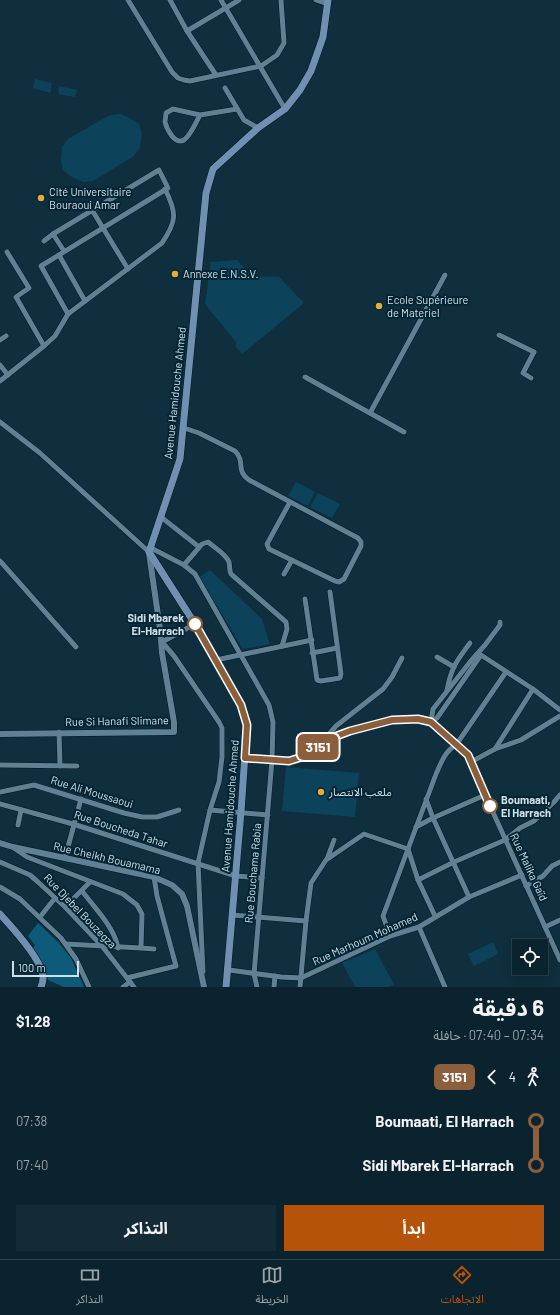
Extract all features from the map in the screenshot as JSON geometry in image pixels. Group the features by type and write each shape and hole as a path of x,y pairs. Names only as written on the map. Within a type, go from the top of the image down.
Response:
{"main road":[{"name":"Avenue Hamidouche Ahmed","path":"226,987 229,970 247,725 241,705 195,624 150,550 180,459 206,193 214,169 258,128 285,109 300,90 311,71 323,37 328,2"},
{"path":"0,914 24,943 40,966 43,973 41,987"}],"street":[{"path":"128,0 175,76 190,81 260,66 278,55 284,44 280,0"},
{"path":"170,0 187,31 216,75"},
{"path":"222,0 285,109"},
{"path":"187,31 239,0"},
{"path":"316,0 328,2"},
{"path":"225,88 244,120 258,128"},
{"path":"200,115 184,140 178,141 175,139 170,133 165,122 166,113 173,109 200,115 237,108"},
{"path":"44,241 53,234 159,170 168,188 41,266 68,314"},
{"path":"0,380 55,336 68,314 162,243 170,232 174,220 173,206 165,189"},
{"path":"92,210 128,269"},
{"path":"53,234 84,301"},
{"path":"7,252 29,288 16,297 44,346"},
{"path":"370,413 445,275"},
{"path":"499,335 534,352 523,373 531,378"},
{"path":"0,340 6,336"},
{"path":"0,365 8,375"},
{"path":"305,377 404,432"},
{"name":"Rue Bouchama Rabia","path":"0,422 40,453 150,550 184,565 195,574 268,705 273,722 272,760 260,918 254,974 256,987"},
{"path":"184,428 199,433 235,451 241,460 240,468 243,476 358,538 361,542 361,546 344,579 339,582 320,575 269,549 267,544 290,502"},
{"path":"161,517 199,547"},
{"path":"184,565 202,544 208,542 226,557 229,562 231,574 286,622 287,629 282,646"},
{"name":"Rue Si Hanafi Slimane","path":"0,734 59,732 174,732 174,722 162,653 162,642 150,550"},
{"path":"284,574 292,560"},
{"path":"0,561 76,647"},
{"path":"305,599 312,640 312,653 316,680 321,681 340,678 341,674 330,592"},
{"path":"431,722 433,709 500,625 500,622"},
{"path":"195,624 162,642 174,656 222,728 222,757 219,782 210,810 198,863 204,985"},
{"path":"216,660 312,640"},
{"path":"447,691 450,676 454,667 470,643"},
{"path":"312,653 337,648"},
{"path":"245,758 289,761 302,757 334,737 350,731 392,720 418,719 431,722 437,718 481,656 533,689 560,710"},
{"path":"437,657 454,667"},
{"path":"322,744 336,726 383,688 392,677 402,658"},
{"path":"390,936 383,916 426,799 445,755 456,745 506,672"},
{"path":"495,749 533,689"},
{"path":"471,762 495,749 521,740 560,716"},
{"name":"Rue Malika Gaïd","path":"431,722 468,755 560,960"},
{"path":"59,732 60,766"},
{"path":"0,765 77,766"},
{"name":"Rue Ali Moussaoui","path":"0,792 34,785 81,798 124,813 142,817 157,817 179,810"},
{"path":"416,827 485,795"},
{"path":"418,880 454,862 505,840 520,828 534,821 560,795"},
{"path":"65,858 81,798"},
{"path":"426,799 433,818 470,897"},
{"name":"Rue Boucheda Tahar","path":"0,804 73,824 236,876 262,878"},
{"path":"18,825 21,810"},
{"path":"210,810 268,814"},
{"path":"326,860 364,834 408,849"},
{"path":"300,987 311,883 326,860 334,840"},
{"name":"Rue Cheikh Bouamama","path":"0,843 154,877 172,885 182,894 188,906 204,985"},
{"path":"13,847 27,857 123,894 137,905 142,914 141,948"},
{"path":"408,849 418,880 435,916"},
{"name":"Rue Djebel Bouzegza","path":"0,862 30,875 55,898 102,946 134,987"},
{"path":"526,886 543,876 552,866 560,862"},
{"name":"Rue Marhoum Mohamed","path":"229,970 254,974 301,978 390,936 419,927 435,916 470,897 522,875"},
{"path":"122,987 128,980 176,966 170,951 154,877"},
{"path":"65,908 90,882"},
{"path":"0,887 20,898 66,944 76,959 89,987"},
{"path":"82,891 110,928 117,940 118,948"},
{"path":"40,917 55,898"},
{"path":"233,915 306,921"},
{"path":"545,927 560,920"},
{"path":"419,927 445,987"},
{"path":"66,944 154,949"},
{"path":"274,987 275,976"}],"shaded area":[{"path":"35,79 52,83 50,93 33,88"},
{"path":"59,86 77,90 75,97 58,94"},
{"path":"121,114 139,124 142,133 140,147 134,156 93,181 83,182 70,176 63,170 61,161 62,147 68,139 110,115"},
{"path":"237,260 252,276 279,277 304,303 242,354 236,347 236,342 205,304 211,262"},
{"path":"296,482 315,492 308,506 288,496"},
{"path":"318,493 340,504 332,518 310,507"},
{"path":"210,570 262,619 270,644 243,649 199,577"},
{"name":"ملعب الانتصار","path":"286,767 359,773 355,817 282,811"},
{"path":"38,923 58,942 71,958 84,987 64,987 48,980 46,972 38,956 32,949 35,945 28,936"},
{"path":"493,942 498,954 474,966 468,954"},
{"path":"375,949 394,985 389,987 355,987 342,963"}],"bus line":[{"name":"3151","path":"195,624 241,705 247,725 245,758 289,761 302,757 334,737 350,731 392,720 418,719 431,722 468,755 490,806"}],"place":[{"name":"Cité Universitaire Bouraoui Amar","path":"41,198"},
{"name":"Annexe E.N.S.V.","path":"175,274"},
{"name":"Ecole Supérieure de Materiel","path":"379,306"},
{"name":"Sidi Mbarek El-Harrach","path":"195,624"},
{"name":"ملعب الانتصار","path":"321,792"},
{"name":"Boumaati, El Harrach","path":"490,806"}]}
